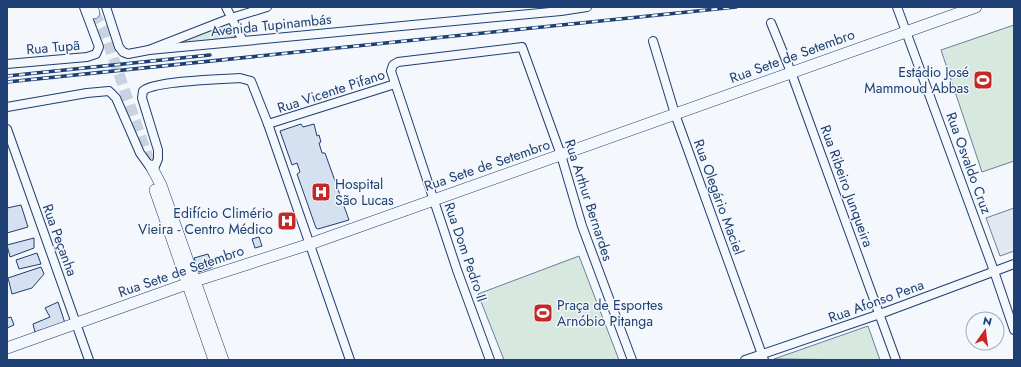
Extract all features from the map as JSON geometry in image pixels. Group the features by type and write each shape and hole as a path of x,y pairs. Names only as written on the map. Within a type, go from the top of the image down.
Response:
{"main road":[{"name":"Rua Sete de Setembro","path":"7,348 191,282 310,244 976,7"},
{"path":"152,168 161,185 214,360"},
{"path":"191,282 223,360"}],"street":[{"path":"226,7 230,18 244,41"},
{"path":"96,8 121,51 128,54 149,50 230,18 267,7"},
{"name":"Avenida Tupinambás","path":"149,50 244,41 519,10 587,7"},
{"name":"Rua Osvaldo Cruz","path":"897,7 994,271 1014,330"},
{"name":"Rua Tupã","path":"7,64 92,56 99,51 96,8"},
{"name":"Rua Ribeiro Junqueira","path":"771,23 791,72 896,360"},
{"name":"Rua Olegário Maciel","path":"653,41 675,114 763,357"},
{"name":"Rua Vicente Pifano","path":"268,124 395,84 391,71 393,65 398,62 522,47"},
{"name":"Rua Arthur Bernardes","path":"522,47 561,155 582,226 632,360"},
{"path":"7,107 106,90 112,93 116,98 142,158 152,168 158,159 158,150 142,98 143,91 152,86 240,78 251,81 268,124 350,360"},
{"name":"Rua Dom Pedro II","path":"395,84 433,199 490,360"},
{"name":"Rua Peçanha","path":"7,129 89,360"},
{"name":"Rua Afonso Pena","path":"745,360 763,357 1014,264"}],"shaded area":[{"path":"229,21 236,40 160,47"},
{"name":"Estádio José Mammoud Abbas","path":"1014,25 1014,161 982,172 941,50"},
{"path":"1014,208 1014,251 1000,256 986,218"},
{"name":"Praça de Esportes Arnóbio Pitanga","path":"579,256 619,360 504,360 478,294"},
{"path":"868,326 880,360 774,359"}],"building":[{"name":"Hospital São Lucas","path":"301,124 303,127 314,124 317,136 319,135 321,142 319,143 322,153 325,153 349,220 318,229 316,228 297,174 300,172 297,163 292,165 280,131"},
{"path":"21,205 28,227 7,233 7,208"},
{"path":"259,237 262,246 255,248 252,239"},
{"path":"34,238 34,248 10,257 7,245"},
{"path":"37,253 41,264 19,269 16,260"},
{"path":"208,254 213,267 199,272 194,258"},
{"path":"41,267 44,274 32,288 12,294 8,278"},
{"path":"58,302 65,323 35,332 33,324 50,317 45,308"},
{"path":"11,317 14,325 7,328 7,318"}],"tunnel":[{"path":"94,13 104,31 151,166"}],"railway":[{"path":"7,82 736,7"},
{"path":"7,76 210,55"}],"place":[{"name":"Estádio José Mammoud Abbas","path":"983,80"},
{"name":"Hospital São Lucas","path":"321,192"},
{"name":"Edifício Climério Vieira - Centro Médico","path":"287,221"},
{"name":"Praça de Esportes Arnóbio Pitanga","path":"543,313"}]}
